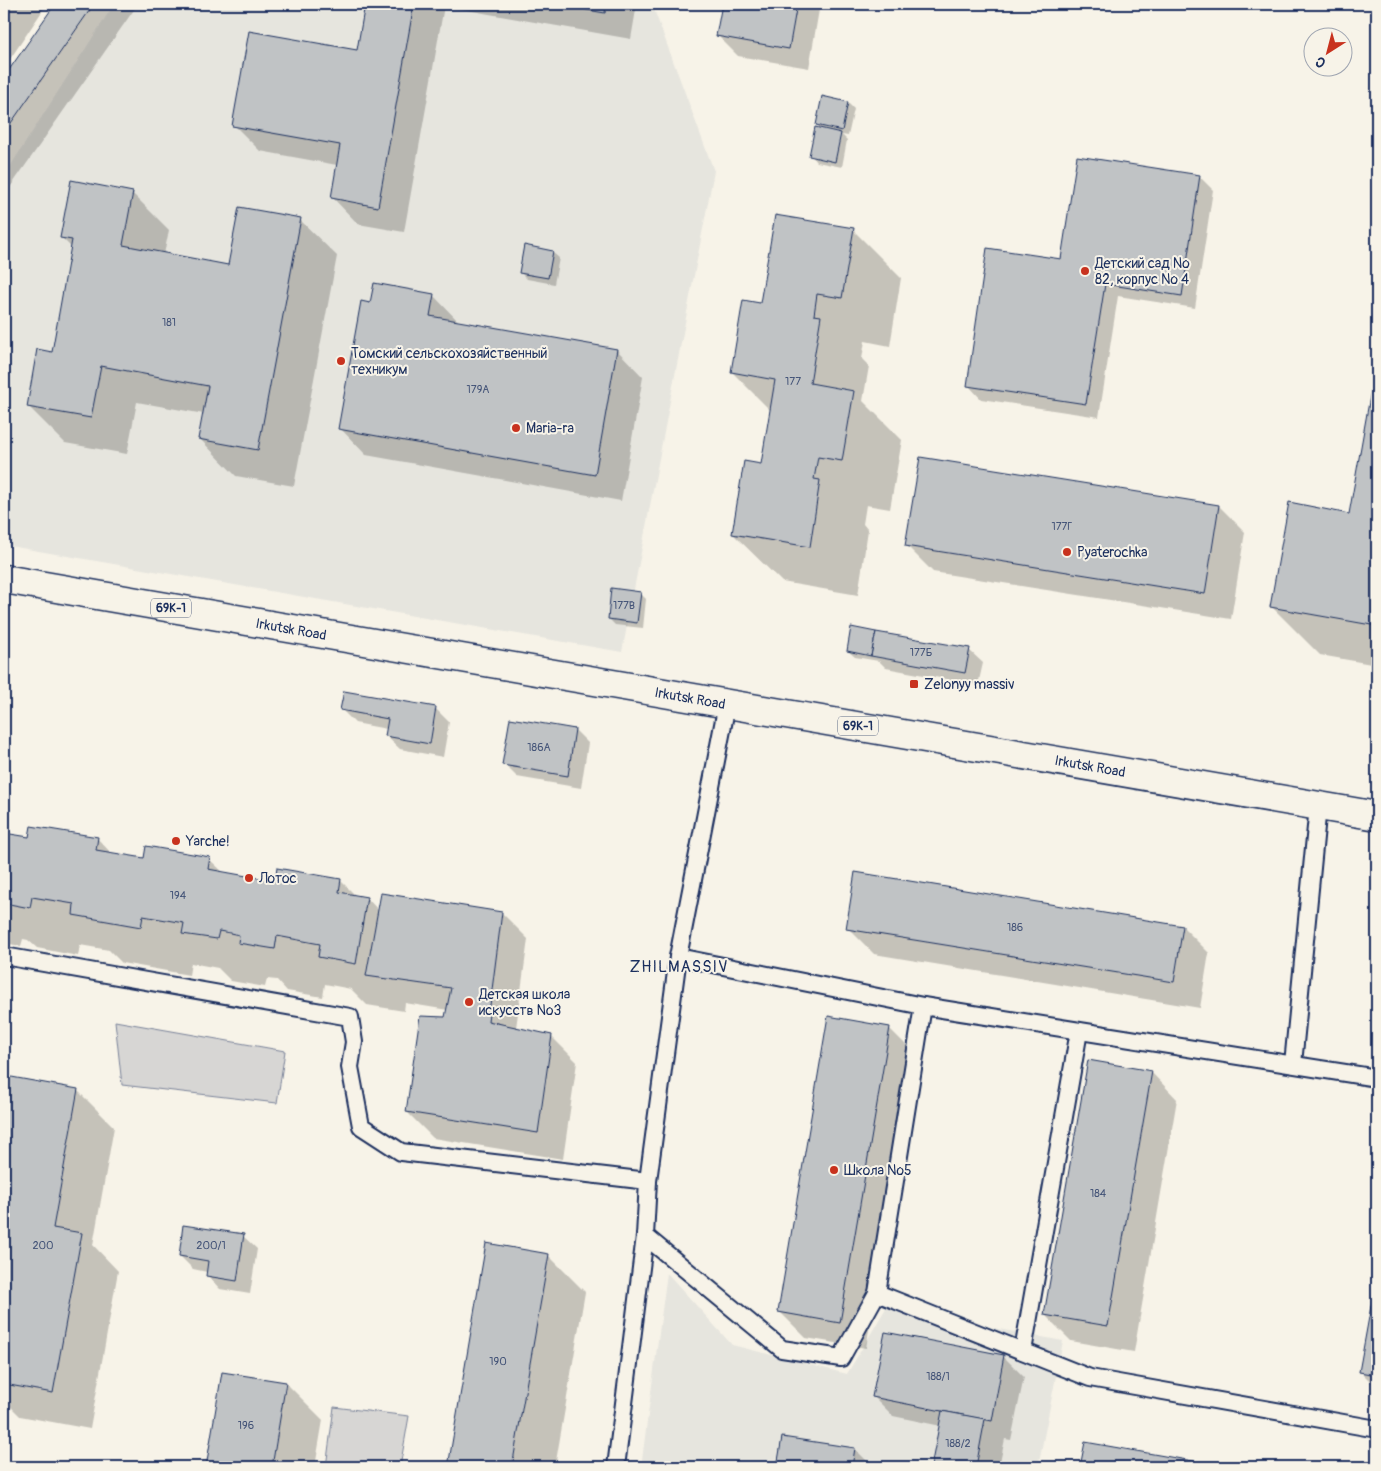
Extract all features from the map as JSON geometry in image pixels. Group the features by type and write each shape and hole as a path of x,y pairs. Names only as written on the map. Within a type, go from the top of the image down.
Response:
{"main road":[{"name":"Irkutsk Road","path":"4,579 1377,816"}],"lane":[{"path":"616,1467 645,1236 648,1181 678,957 727,704"},
{"path":"1293,1064 1318,806"},
{"path":"4,956 350,1017 354,1042 350,1067 361,1126 401,1152 648,1181"},
{"path":"678,957 923,1006 1377,1078"},
{"path":"645,1236 782,1349 841,1358 877,1293 923,1006"},
{"path":"1023,1351 1079,1030"},
{"path":"877,1293 1090,1378 1377,1428"}],"shaded area":[{"name":"Томский сельскохозяйственный техникум","path":"114,4 652,4 714,171 622,652 4,545 4,176"},
{"path":"115,1021 285,1051 277,1103 122,1085"},
{"path":"667,1273 732,1345 847,1374 886,1308 1063,1341 1038,1467 641,1467"},
{"path":"334,1407 409,1416 400,1467 326,1467"}],"building":[{"path":"55,4 94,4 4,133 4,77"},
{"path":"365,4 414,4 378,207 331,198 340,145 232,126 249,31 357,50"},
{"path":"552,4 606,4 605,13"},
{"path":"722,4 797,4 789,49 716,36"},
{"path":"822,96 848,102 842,131 816,125"},
{"path":"815,127 841,133 835,162 809,156"},
{"name":"Детский сад № 82, корпус № 4","path":"1077,156 1200,175 1182,296 1105,284 1086,404 967,386 987,248 1061,259"},
{"path":"71,180 133,192 123,245 228,265 239,207 301,218 258,450 198,439 208,386 101,366 91,418 27,407 37,349 52,352 72,240 60,238"},
{"path":"775,215 854,228 842,298 817,294 814,315 821,316 810,383 854,391 842,461 818,457 814,479 820,480 810,547 732,534 744,461 761,464 775,380 731,372 743,300 760,303"},
{"path":"524,245 553,251 548,278 519,273"},
{"path":"374,283 434,294 430,316 617,349 595,475 338,429 361,301 370,303"},
{"path":"1377,357 1377,626 1270,607 1289,502 1349,514"},
{"path":"920,457 1219,505 1205,594 905,546"},
{"path":"611,588 641,592 637,623 608,619"},
{"path":"851,627 876,632 871,656 847,651"},
{"path":"876,632 970,648 965,673 871,656"},
{"path":"344,691 436,707 430,744 385,736 388,719 340,710"},
{"path":"510,718 575,729 568,776 502,765"},
{"path":"31,826 98,837 96,850 144,858 146,846 210,857 208,869 275,881 277,868 341,879 339,892 367,897 356,964 318,957 320,944 277,936 275,949 238,943 239,935 219,931 217,939 182,934 184,923 143,916 141,927 73,915 74,904 32,897 30,908 4,903 4,833 29,837"},
{"path":"855,872 1183,926 1174,982 846,929"},
{"name":"Детская школа искусств №3","path":"381,893 502,912 488,1021 552,1035 538,1133 406,1112 420,1016 445,1017 451,988 366,976"},
{"name":"Школа №5","path":"828,1016 890,1027 840,1323 778,1312"},
{"path":"1088,1060 1152,1071 1108,1326 1044,1315"},
{"path":"6,1076 78,1089 53,1228 82,1233 53,1393 4,1384 4,1256 9,1229 4,1228 4,1087"},
{"path":"183,1225 244,1234 237,1281 206,1276 208,1261 179,1256"},
{"path":"486,1243 549,1254 512,1467 448,1467"},
{"path":"1377,1273 1377,1375 1359,1372"},
{"path":"885,1332 1004,1355 992,1421 872,1397"},
{"path":"222,1372 286,1382 272,1467 206,1467"},
{"path":"942,1411 985,1419 976,1467 931,1467"},
{"path":"782,1437 855,1448 852,1467 777,1467"},
{"path":"1085,1442 1227,1467 1080,1467"}],"place":[{"name":"Детский сад № 82, корпус № 4","path":"1085,271"},
{"name":"Томский сельскохозяйственный техникум","path":"341,361"},
{"name":"Maria-ra","path":"516,428"},
{"name":"Pyaterochka","path":"1067,552"},
{"name":"Zelonyy massiv","path":"914,684"},
{"name":"Yarche!","path":"176,841"},
{"name":"Лотос","path":"249,878"},
{"name":"Детская школа искусств №3","path":"469,1002"},
{"name":"Школа №5","path":"834,1170"}],"district":[{"name":"ZHILMASSIV","path":"679,966"}]}
